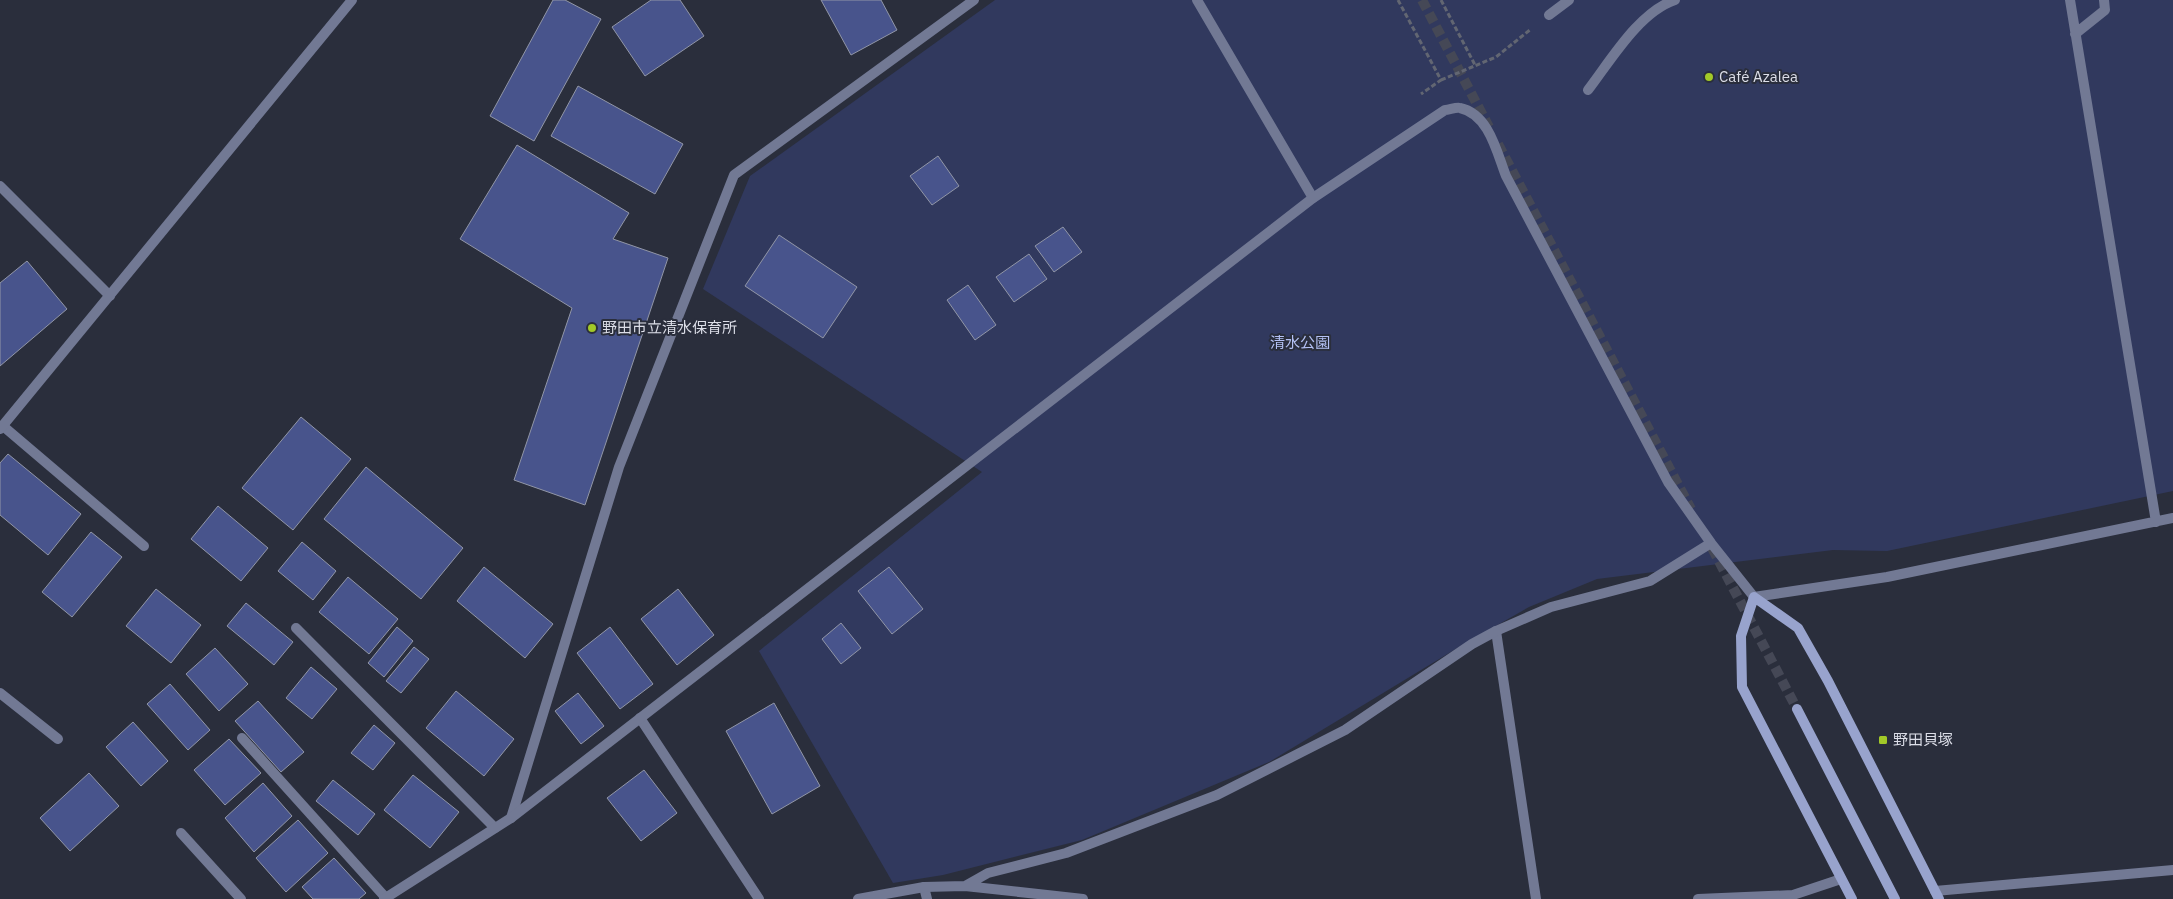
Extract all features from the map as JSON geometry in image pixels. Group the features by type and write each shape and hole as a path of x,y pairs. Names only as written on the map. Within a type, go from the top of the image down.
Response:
{"street":[{"path":"144,546 1,427 352,0"},
{"path":"511,818 619,467 734,175 974,0"},
{"path":"1197,0 1313,198"},
{"path":"1549,15 1569,0"},
{"path":"1588,90 1647,16 1664,4 1675,0"},
{"path":"2070,0 2156,522"},
{"path":"2076,34 2105,10 2104,0"},
{"path":"242,738 385,898 511,818 1313,198 1445,110 1460,108 1479,118 1485,125 1506,176 1668,482 1754,597 1798,628 1828,680 1937,895 2173,870"},
{"path":"0,186 110,296"},
{"path":"1754,597 1887,577 2173,518"},
{"path":"966,886 988,873 1066,853 1217,795 1345,730 1472,644 1496,631 1551,607 1650,581 1712,543"},
{"path":"1754,597 1741,636 1742,687 1852,899"},
{"path":"296,628 495,828"},
{"path":"1496,631 1536,899"},
{"path":"0,693 58,738"},
{"path":"1797,709 1895,899"},
{"path":"640,718 759,899"},
{"path":"182,833 241,899"},
{"path":"1698,899 1793,895 1841,880"},
{"path":"858,899 924,887 966,886 1083,899"},
{"path":"924,887 927,899"}],"path":[{"path":"1398,0 1440,80"},
{"path":"1441,0 1475,65"},
{"path":"1418,97 1440,80 1496,57 1549,15"}],"green space":[{"name":"清水公園","path":"995,0 2173,0 2173,491 1887,551 1833,550 1597,579 1529,607 1269,762 1082,840 943,875 893,883 759,651 982,472 703,289 750,176"}],"building":[{"path":"553,0 565,0 601,19 534,141 490,116"},
{"path":"651,0 680,0 704,36 645,76 612,27"},
{"path":"821,0 881,0 897,30 851,55"},
{"path":"578,86 683,144 655,194 551,136"},
{"path":"517,145 629,213 613,239 668,258 585,505 514,480 572,308 460,239"},
{"path":"938,156 959,186 932,205 910,176"},
{"path":"1063,227 1082,252 1054,272 1035,246"},
{"path":"779,235 857,287 823,338 745,286"},
{"path":"1029,254 1047,279 1014,302 996,277"},
{"path":"27,261 67,309 0,366 0,283"},
{"path":"968,285 996,325 975,340 947,300"},
{"path":"301,417 351,459 293,530 242,488"},
{"path":"8,454 81,514 48,555 0,515 0,463"},
{"path":"366,467 463,548 421,599 324,519"},
{"path":"218,506 268,548 241,581 191,539"},
{"path":"91,532 122,557 72,617 42,592"},
{"path":"302,542 336,571 313,600 278,571"},
{"path":"484,567 553,624 525,658 457,601"},
{"path":"889,567 923,609 892,634 858,591"},
{"path":"348,577 398,619 369,654 319,612"},
{"path":"156,589 201,625 171,663 126,626"},
{"path":"678,589 714,635 677,665 641,619"},
{"path":"246,603 293,642 274,665 227,626"},
{"path":"841,623 861,648 841,664 822,639"},
{"path":"397,627 413,641 384,677 368,663"},
{"path":"610,627 653,684 620,709 577,653"},
{"path":"414,647 429,659 401,693 386,681"},
{"path":"215,648 248,684 219,711 186,674"},
{"path":"311,667 337,689 312,719 286,698"},
{"path":"170,684 210,730 188,750 147,704"},
{"path":"456,691 514,739 484,776 426,728"},
{"path":"578,693 604,726 581,744 555,711"},
{"path":"258,701 304,752 281,772 235,721"},
{"path":"774,703 820,786 772,814 726,731"},
{"path":"133,722 168,761 141,786 106,747"},
{"path":"374,725 395,743 373,770 351,753"},
{"path":"229,739 261,773 225,805 194,770"},
{"path":"644,770 677,813 641,841 607,798"},
{"path":"89,773 119,806 70,851 40,818"},
{"path":"413,775 459,812 430,848 384,810"},
{"path":"333,780 375,814 358,835 316,801"},
{"path":"263,783 292,816 254,852 225,818"},
{"path":"298,820 328,853 286,892 256,858"},
{"path":"334,858 366,893 359,899 313,899 302,887"}],"tunnel":[{"path":"1422,0 1489,127"},
{"path":"1498,144 1691,509"},
{"path":"1712,548 1797,709"}],"place":[{"name":"Café Azalea","path":"1709,77"},
{"name":"野田市立清水保育所","path":"592,328"},
{"name":"野田貝塚","path":"1883,740"}]}
